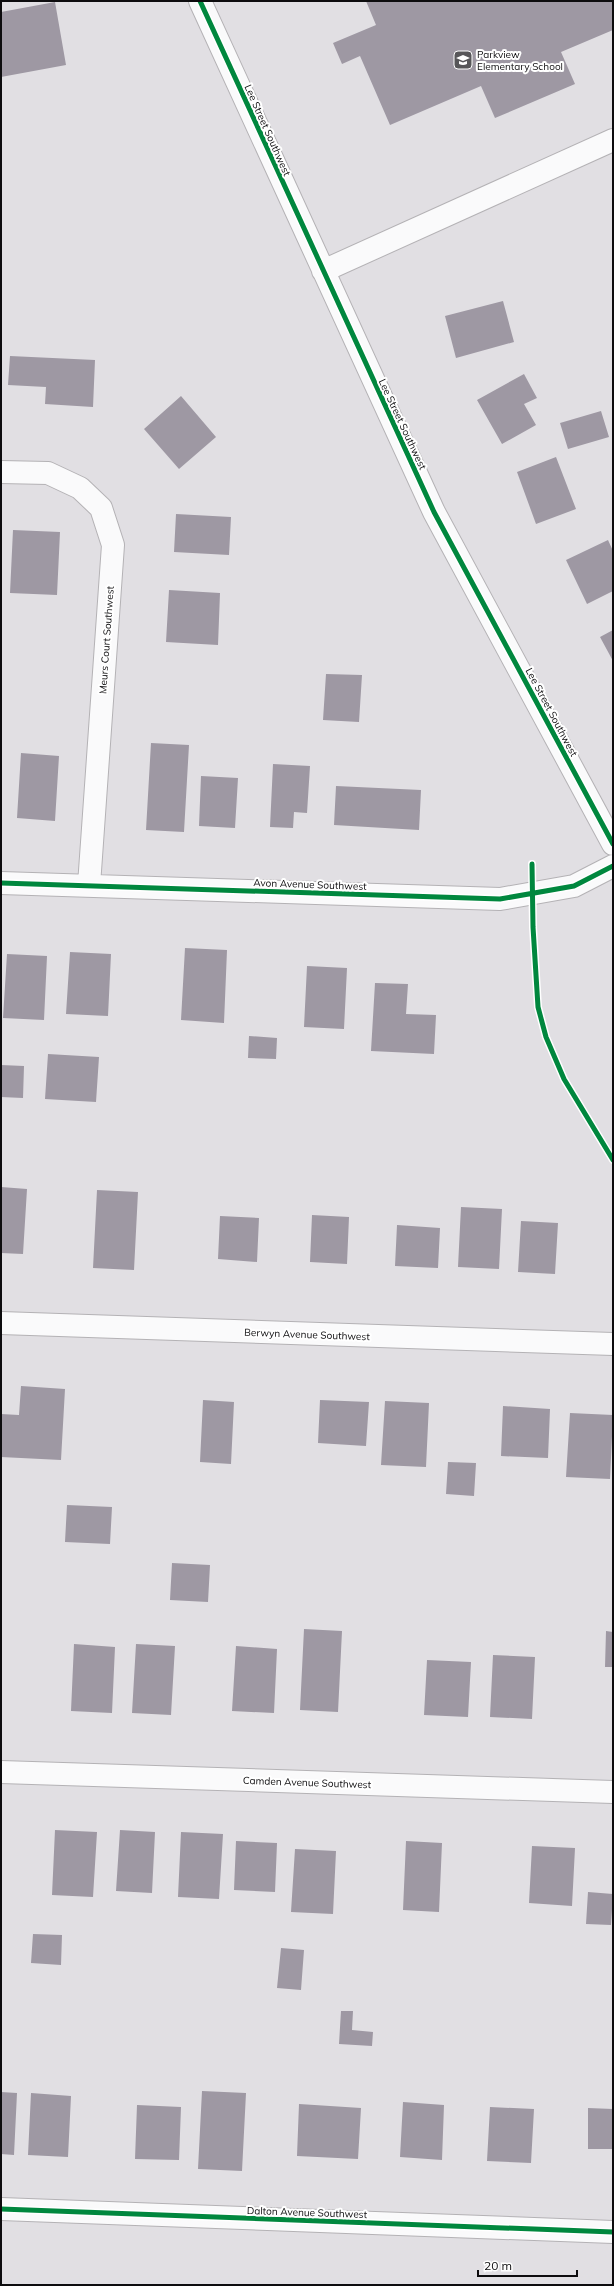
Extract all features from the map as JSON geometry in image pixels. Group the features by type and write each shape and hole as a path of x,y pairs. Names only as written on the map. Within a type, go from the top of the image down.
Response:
{"street":[{"name":"Lee Street Southwest","path":"200,1 434,512 613,844"},
{"path":"323,271 613,140"},
{"name":"Meurs Court Southwest","path":"1,472 48,473 80,488 100,508 113,545 88,884"},
{"name":"Avon Avenue Southwest","path":"1,883 88,884 500,899 574,886 613,866"},
{"name":"Berwyn Avenue Southwest","path":"1,1323 613,1344"},
{"name":"Camden Avenue Southwest","path":"1,1772 613,1792"},
{"name":"Dalton Avenue Southwest","path":"1,2210 613,2232"}],"building":[{"name":"Parkview Elementary School","path":"366,1 613,1 613,30 561,52 575,84 495,118 481,86 390,125 360,56 342,64 333,43 376,25"},
{"path":"55,2 66,65 1,77 1,12"},
{"path":"503,301 514,342 456,358 445,316"},
{"path":"10,356 95,360 93,407 45,404 46,387 8,385"},
{"path":"524,374 537,398 524,404 536,425 502,444 477,400"},
{"path":"181,396 216,437 179,469 144,429"},
{"path":"601,411 609,437 568,449 560,423"},
{"path":"556,457 576,509 536,524 517,472"},
{"path":"176,514 231,517 229,555 174,552"},
{"path":"13,530 60,532 57,595 10,593"},
{"path":"608,540 613,551 613,591 587,604 566,560"},
{"path":"169,590 220,593 218,645 166,642"},
{"path":"613,630 613,661 600,637"},
{"path":"326,674 362,675 359,722 323,720"},
{"path":"151,743 189,745 184,832 146,830"},
{"path":"21,753 59,756 55,821 17,818"},
{"path":"273,764 310,766 307,813 294,812 293,828 270,827"},
{"path":"201,776 238,778 235,828 199,826"},
{"path":"336,786 421,790 419,830 334,825"},
{"path":"185,948 227,950 224,1023 181,1020"},
{"path":"70,952 111,954 108,1016 66,1014"},
{"path":"7,954 47,956 44,1020 3,1018"},
{"path":"307,966 347,968 344,1029 304,1027"},
{"path":"375,983 408,984 406,1014 436,1015 434,1054 371,1051"},
{"path":"249,1036 277,1038 276,1059 248,1058"},
{"path":"48,1054 99,1057 96,1102 45,1099"},
{"path":"1,1065 24,1066 23,1098 1,1097"},
{"path":"1,1187 27,1189 23,1254 1,1253"},
{"path":"97,1190 138,1192 134,1270 93,1268"},
{"path":"461,1207 502,1209 499,1269 458,1267"},
{"path":"312,1215 349,1217 347,1264 310,1262"},
{"path":"220,1216 259,1218 257,1262 218,1259"},
{"path":"521,1221 558,1223 555,1274 518,1272"},
{"path":"397,1225 440,1228 438,1268 395,1266"},
{"path":"21,1386 65,1389 61,1460 1,1457 1,1414 19,1415"},
{"path":"203,1400 234,1402 231,1464 200,1462"},
{"path":"320,1400 369,1402 366,1446 318,1443"},
{"path":"385,1401 429,1403 426,1467 381,1465"},
{"path":"503,1406 550,1409 548,1458 501,1456"},
{"path":"570,1413 613,1415 610,1479 566,1477"},
{"path":"448,1462 476,1463 474,1496 446,1494"},
{"path":"67,1505 112,1507 110,1544 65,1542"},
{"path":"172,1563 210,1565 208,1602 170,1600"},
{"path":"304,1629 342,1631 338,1712 300,1710"},
{"path":"606,1631 613,1632 613,1667 605,1667"},
{"path":"74,1644 115,1647 112,1713 71,1711"},
{"path":"136,1644 175,1646 171,1715 132,1713"},
{"path":"236,1646 277,1649 274,1713 232,1711"},
{"path":"493,1655 535,1657 532,1719 490,1717"},
{"path":"427,1660 471,1662 468,1717 424,1715"},
{"path":"55,1830 97,1832 93,1897 52,1895"},
{"path":"120,1830 155,1832 152,1893 116,1891"},
{"path":"181,1832 223,1834 219,1899 178,1897"},
{"path":"236,1841 277,1843 275,1892 234,1890"},
{"path":"406,1841 442,1843 439,1912 403,1910"},
{"path":"532,1846 575,1848 572,1906 529,1903"},
{"path":"295,1849 336,1851 333,1914 291,1912"},
{"path":"588,1892 613,1894 611,1925 586,1924"},
{"path":"33,1934 62,1935 61,1965 31,1963"},
{"path":"281,1948 304,1950 301,1990 277,1988"},
{"path":"341,2011 353,2011 352,2030 373,2032 372,2046 339,2044"},
{"path":"202,2091 246,2093 242,2171 198,2169"},
{"path":"1,2092 17,2093 14,2155 1,2154"},
{"path":"31,2093 71,2096 68,2157 28,2155"},
{"path":"403,2102 444,2105 442,2160 400,2157"},
{"path":"299,2104 361,2108 358,2159 297,2156"},
{"path":"137,2105 181,2107 179,2160 135,2159"},
{"path":"490,2107 534,2109 531,2163 487,2161"},
{"path":"588,2108 613,2109 613,2149 588,2149"}],"cycle path":[{"path":"200,1 434,512 613,844"},
{"path":"532,864 533,927 538,1007 546,1037 564,1079 613,1160"},
{"path":"1,883 500,899 574,886 613,866"},
{"path":"1,2209 613,2232"}],"place":[{"name":"Parkview Elementary School","path":"463,60"}]}
